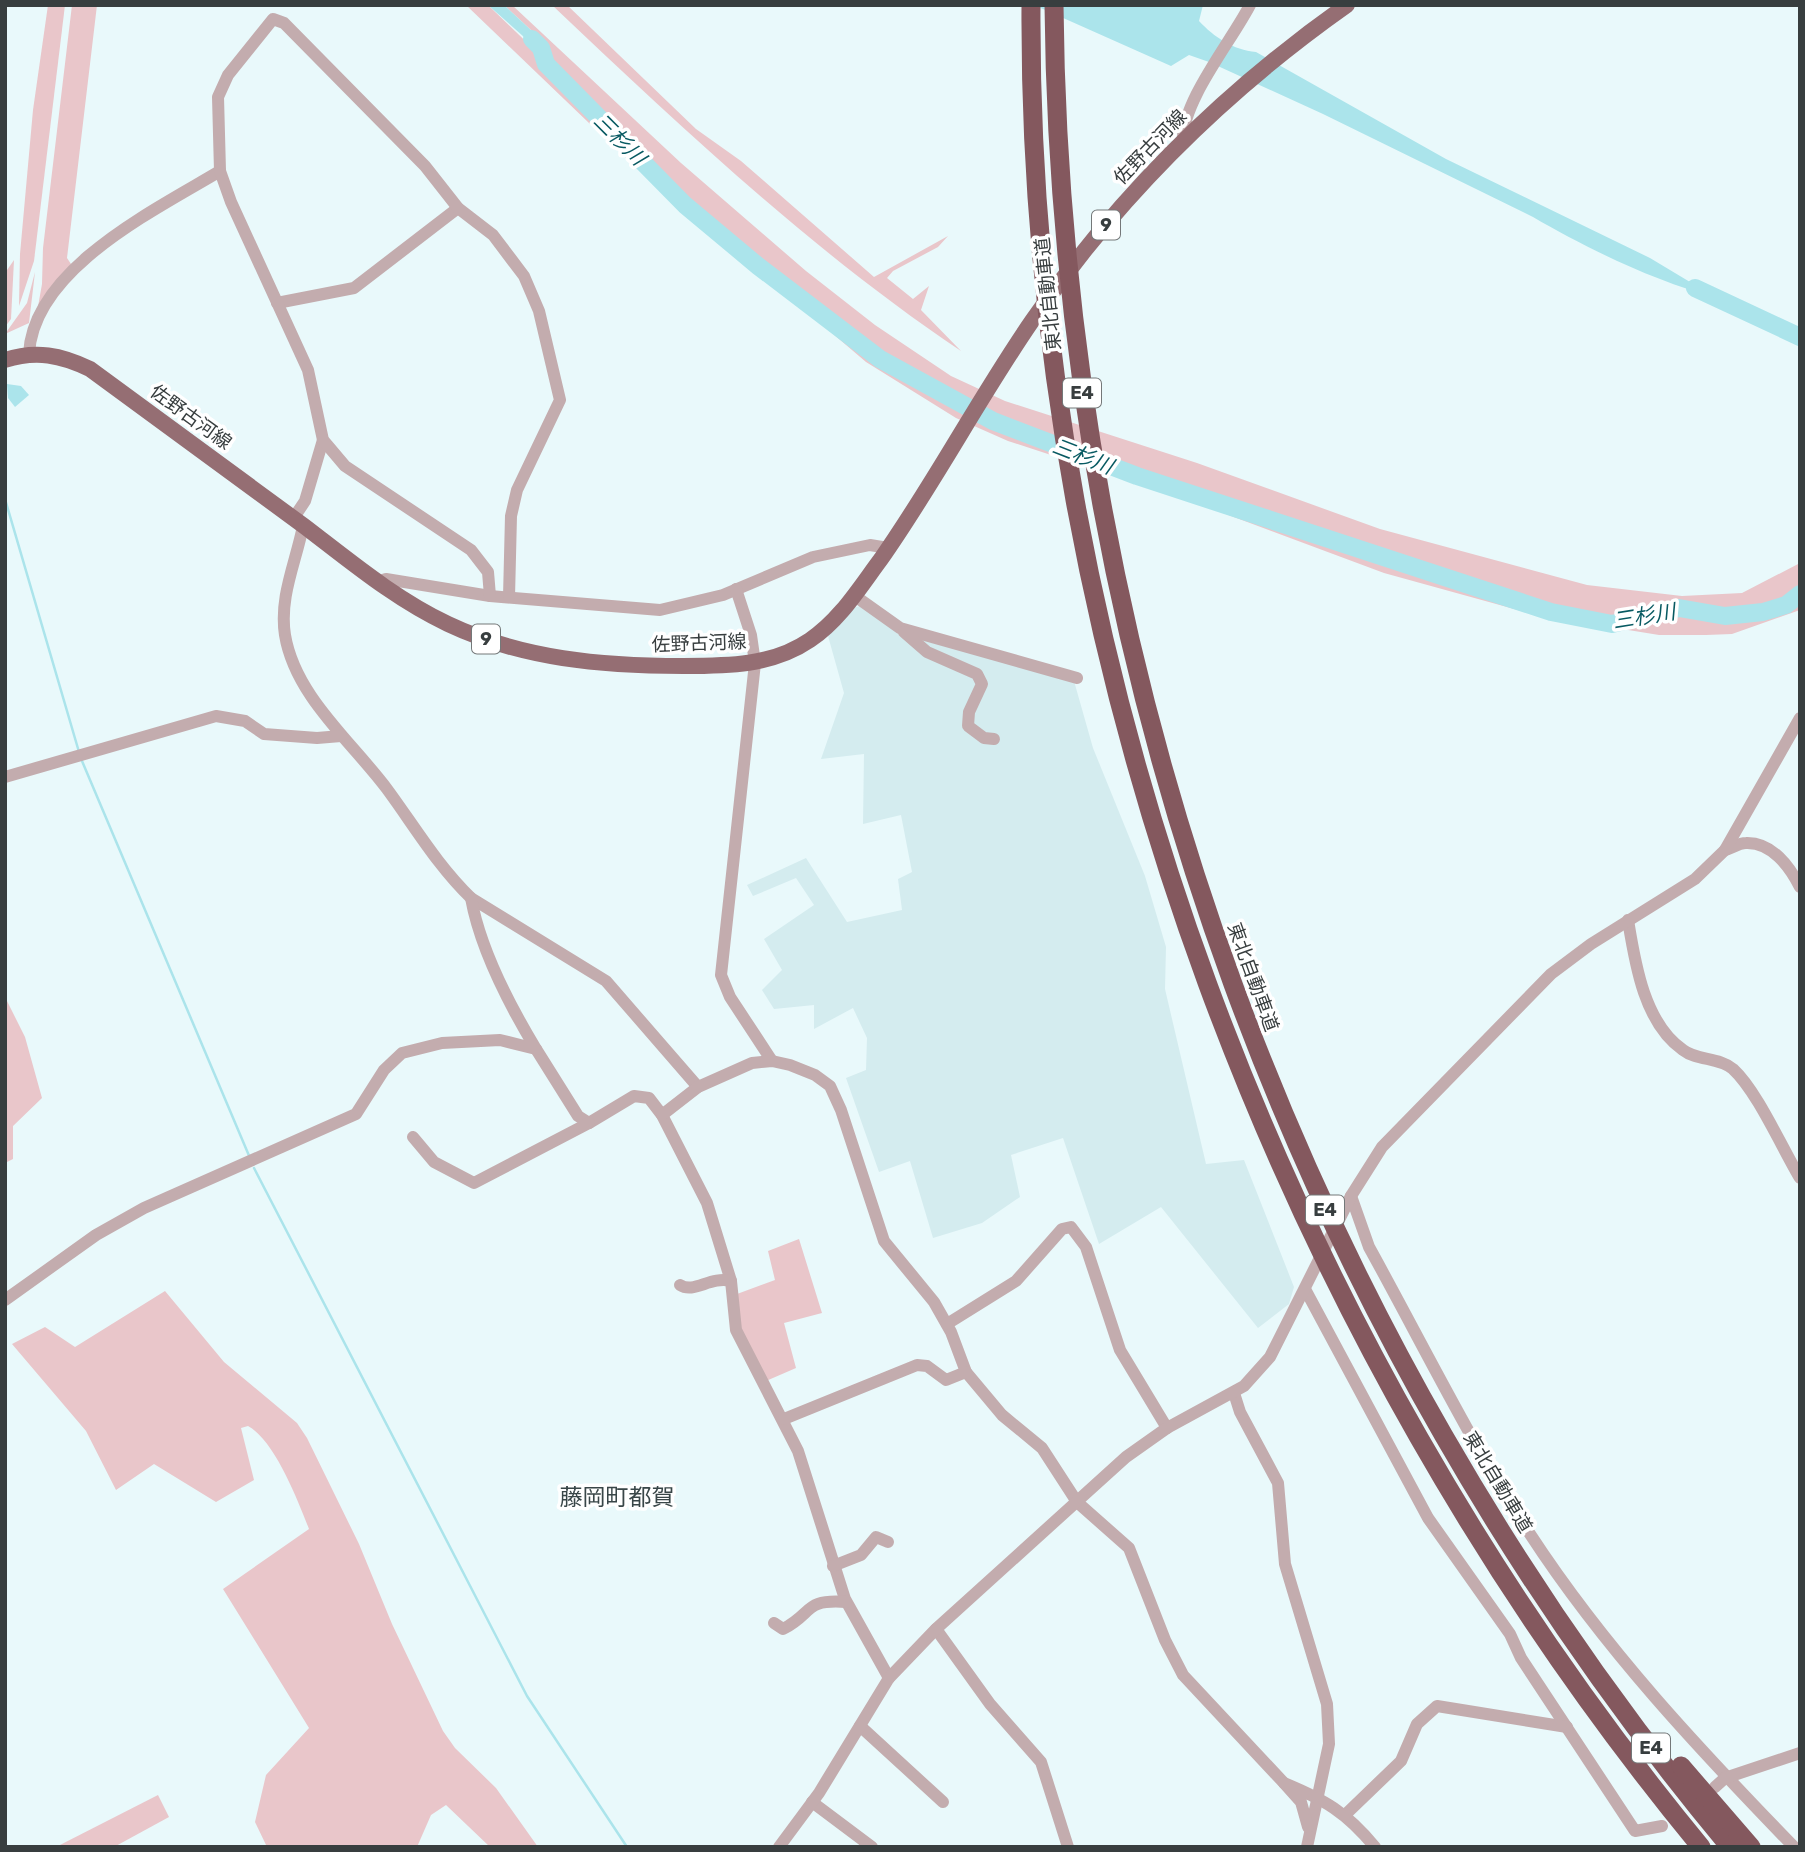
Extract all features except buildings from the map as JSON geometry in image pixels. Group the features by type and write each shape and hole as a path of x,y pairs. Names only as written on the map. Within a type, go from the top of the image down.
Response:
{"highway":[{"name":"東北自動車道","path":"1031,5 1039,201 1045,271 1058,378 1084,534 1146,799 1195,952 1227,1038 1323,1257 1404,1413 1463,1513 1558,1659 1701,1847"},
{"name":"東北自動車道","path":"1054,5 1065,246 1081,383 1108,539 1141,691 1171,804 1216,943 1273,1092 1330,1223 1411,1379 1503,1535 1577,1647 1640,1735 1730,1847"},
{"path":"1463,1513 1482,1564 1549,1666 1685,1847"},
{"path":"1577,1647 1633,1707 1751,1847"}],"main road":[{"name":"佐野古河線","path":"5,360 29,354 56,356 90,369 377,582 451,626 543,655 609,665 755,663 789,652 813,639 855,596 1032,321 1079,259 1183,142 1277,57 1347,5"}],"street":[{"path":"1183,142 1183,128 1213,66 1250,5"},
{"path":"489,596 488,572 471,550 345,466 323,440 308,370 231,202 220,171 218,97 228,75 266,25 275,19 284,23 345,82 425,166 458,208 494,235 524,276 540,312 560,400 517,490 511,516 509,597"},
{"path":"29,354 32,329 57,290 83,258 220,171"},
{"path":"277,303 354,288 458,208"},
{"path":"323,440 298,522 284,609 285,637 296,668 341,736 387,790 435,859 471,898 606,981 698,1087"},
{"path":"377,582 386,579 407,581 489,596 660,610 706,601 813,557 870,545 888,548"},
{"path":"736,589 751,635 755,663 720,965 730,997 772,1061"},
{"path":"855,596 900,628 927,652 977,674 982,684 969,712 968,726 984,738 994,739"},
{"path":"900,628 1077,678"},
{"path":"5,777 216,716 245,721 264,734 317,738 341,736"},
{"path":"781,1846 812,1802 889,1678 936,1629 1126,1457 1167,1428 1234,1393 1253,1379 1270,1357 1348,1201 1382,1147 1566,961 1695,879 1725,850 1800,718"},
{"path":"1725,850 1747,843 1762,846 1789,865 1800,887"},
{"path":"471,898 474,916 514,1013 578,1116 589,1123"},
{"path":"1628,920 1634,961 1653,1014 1683,1051 1724,1063 1742,1079 1800,1178"},
{"path":"5,1300 96,1235 144,1208 356,1114 384,1070 402,1053 442,1043 500,1040 536,1049"},
{"path":"663,1115 698,1087 752,1063 772,1061 815,1075 835,1094 884,1241 934,1302 947,1324 966,1372 1002,1415 1042,1448 1077,1502 1129,1548 1165,1640 1183,1675 1301,1802 1309,1831"},
{"path":"413,1137 434,1161 474,1183 589,1123 634,1096 649,1098 663,1115 712,1213 731,1282 736,1330 773,1406 784,1419 798,1451 846,1602 889,1678"},
{"path":"1348,1201 1369,1247 1530,1534 1604,1637 1720,1782 1794,1847"},
{"path":"947,1324 1016,1281 1062,1229 1071,1227 1086,1247 1121,1350 1167,1428"},
{"path":"680,1285 693,1288 718,1278 731,1282"},
{"path":"1307,1286 1428,1518 1510,1634 1521,1657 1635,1831 1662,1826"},
{"path":"784,1419 917,1365 927,1366 946,1380 966,1372"},
{"path":"1234,1393 1240,1412 1278,1483 1285,1564 1327,1704 1329,1744 1307,1847"},
{"path":"833,1566 861,1555 876,1537 888,1542"},
{"path":"774,1623 783,1629 810,1606 823,1600 846,1602"},
{"path":"936,1629 990,1704 1041,1762 1068,1847"},
{"path":"1346,1814 1401,1761 1417,1724 1437,1706 1567,1727"},
{"path":"860,1726 943,1802"},
{"path":"1720,1782 1800,1753"},
{"path":"1284,1783 1317,1797 1346,1814 1375,1847"},
{"path":"812,1802 872,1847"}],"shaded area":[{"path":"48,5 65,5 34,261 19,306 20,254 33,110"},
{"path":"72,5 97,5 67,258 71,264 36,318 42,284 43,248"},
{"path":"466,5 488,5 545,60 546,44 504,5 512,5 681,163 806,271 875,325 951,376 1005,401 1197,463 1380,529 1587,585 1682,596 1742,593 1800,563 1800,610 1732,634 1706,635 1659,635 1536,615 1384,573 1191,501 1008,441 956,418 866,362 614,147"},
{"path":"552,5 567,5 696,129 741,161 874,277 948,236 938,247 893,271 887,278 913,299 929,286 921,310 961,351 853,272 749,187"},
{"path":"14,260 11,319 5,327 5,273"},
{"path":"35,272 29,323 5,334 27,303"},
{"path":"860,606 899,633 1074,681 1093,748 1145,876 1166,947 1165,989 1206,1164 1244,1160 1294,1287 1289,1304 1258,1328 1161,1207 1099,1244 1063,1138 1011,1155 1020,1197 982,1223 933,1238 910,1161 879,1172 846,1078 866,1070 867,1038 853,1008 814,1029 814,1005 774,1009 762,990 782,970 764,939 814,905 796,878 753,896 747,885 806,858 847,922 902,910 898,879 912,872 901,815 863,824 864,754 821,759 844,693 828,636 853,608"},
{"path":"5,997 25,1037 42,1098 13,1126 13,1159 5,1163"},
{"path":"799,1239 822,1313 784,1323 796,1368 766,1381 741,1332 737,1294 775,1280 768,1251"},
{"path":"165,1291 224,1362 297,1423 359,1544 392,1624 443,1731 455,1748 496,1788 538,1847 490,1847 446,1805 431,1815 417,1847 267,1847 255,1822 266,1775 309,1728 223,1589 309,1529 284,1473 267,1444 248,1426 241,1428 254,1480 216,1502 154,1464 116,1490 86,1431 12,1344 45,1327 75,1347"},
{"path":"158,1795 169,1817 114,1847 56,1847"}],"water":[{"path":"488,5 504,5 546,44 551,61"},
{"path":"1034,5 1203,5 1199,21 1224,42 1256,52 1446,159 1650,258 1715,297 1669,283 1622,263 1323,114 1209,62 1189,55 1171,66"},
{"path":"7,384 21,386 29,395 15,407 8,398"}],"waterway":[{"name":"三杉川","path":"532,39 541,48 546,64 685,205 758,266 880,359 993,421 1137,476 1551,612 1612,624 1679,608 1725,616 1763,612 1786,605 1800,594"},
{"path":"1695,288 1800,337"},
{"path":"5,499 79,752"},
{"path":"82,761 250,1158"},
{"path":"254,1168 527,1696 627,1847"}],"district":[{"name":"藤岡町都賀","path":"617,1497"}]}
